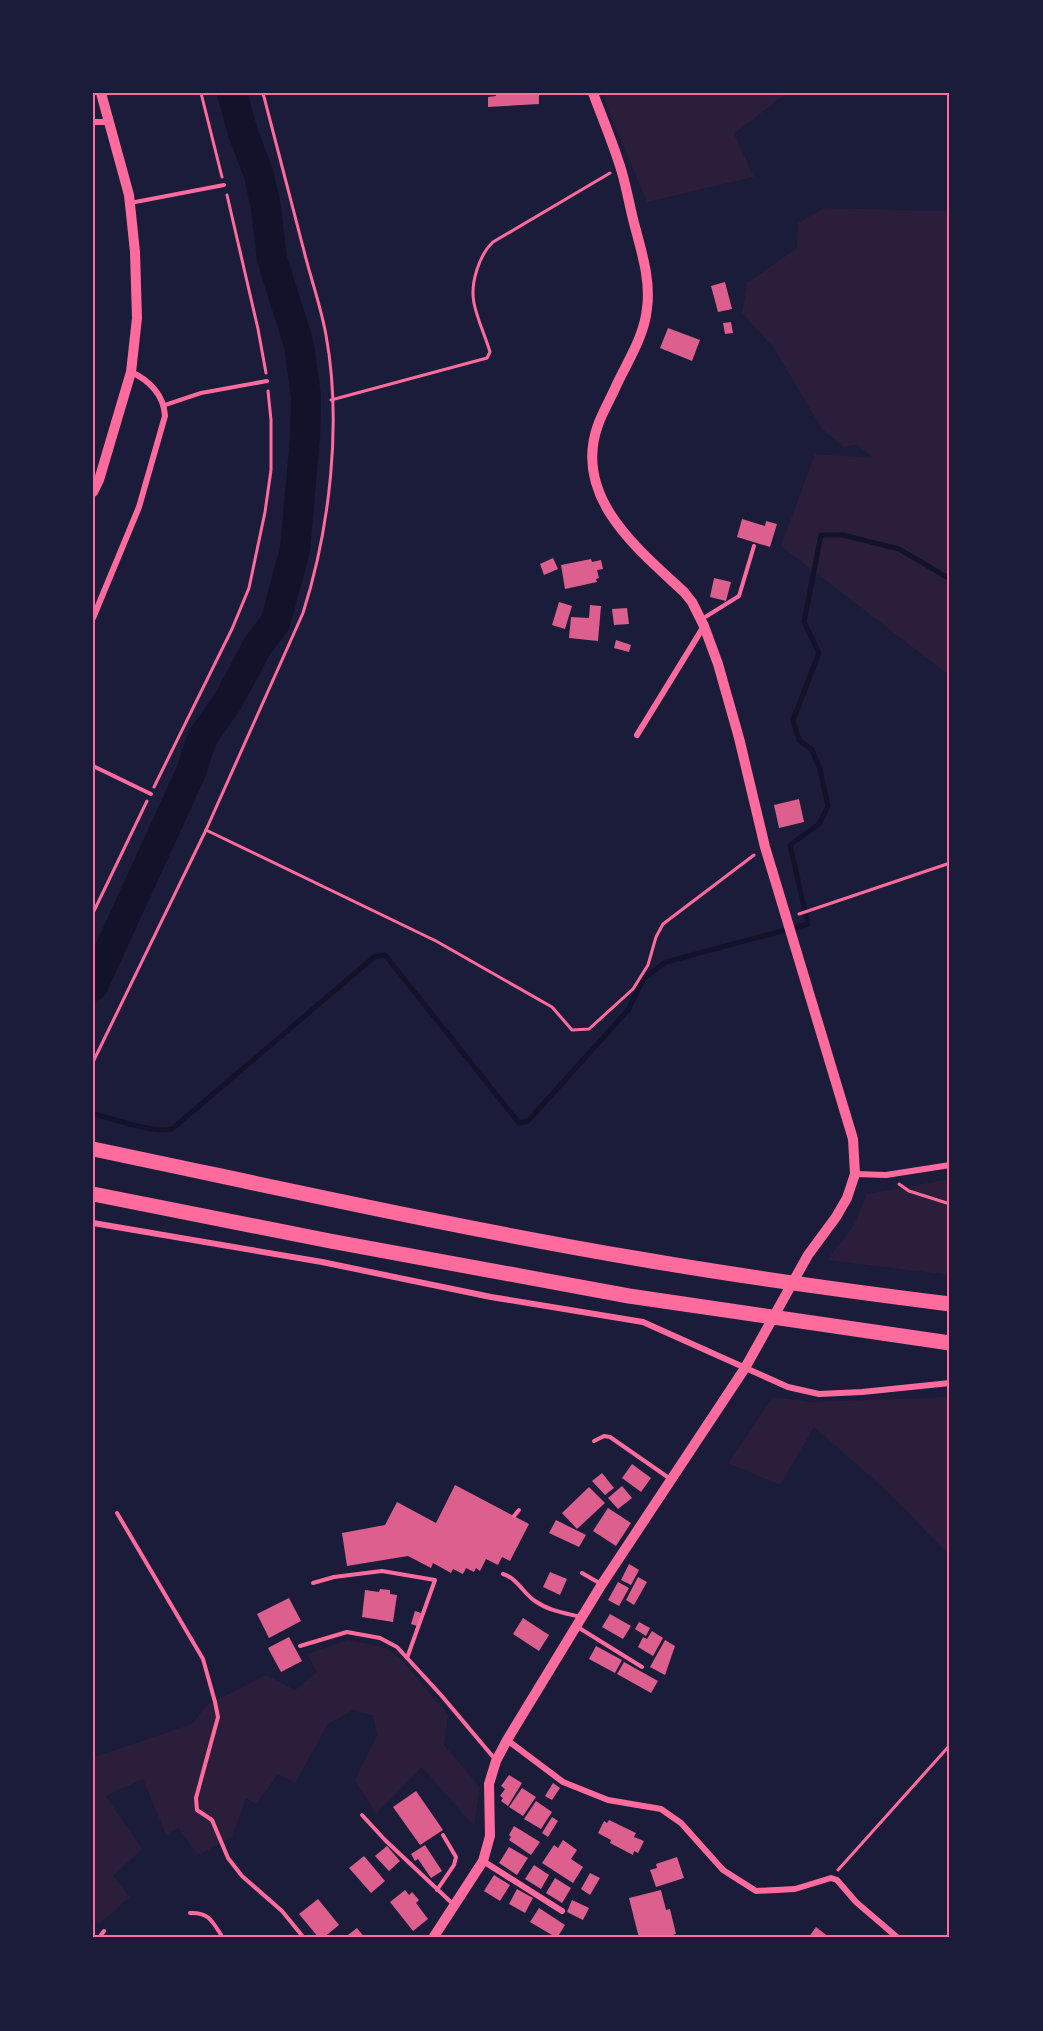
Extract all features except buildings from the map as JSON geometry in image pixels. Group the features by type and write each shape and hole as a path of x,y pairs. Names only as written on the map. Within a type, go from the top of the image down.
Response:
{"highway":[{"path":"93,1149 497,1233 641,1260 950,1304"},
{"path":"93,1194 629,1296 950,1342"}],"street":[{"path":"93,492 99,480 131,372 137,318 135,252 129,203 101,93"},
{"path":"433,1938 483,1861 490,1836 489,1784 496,1761 507,1740 602,1584 745,1368 808,1255 847,1198 855,1174 853,1139 765,847 739,738 718,664 703,622 684,592 616,525 604,507 592,464 597,426 640,333 648,309 643,260 621,168 593,93"},
{"path":"93,122 109,122"},
{"path":"93,618 139,507 165,416 165,405 152,386 131,372"},
{"path":"637,735 703,622"},
{"path":"855,1174 886,1175 950,1165"},
{"path":"93,1223 322,1262 491,1297 643,1322 788,1387 819,1394 950,1383"},
{"path":"507,1740 563,1782 609,1800 661,1809 681,1823 723,1870 756,1891 795,1889 831,1878 837,1880 856,1902 898,1938"},
{"path":"483,1861 562,1911"}],"lane":[{"path":"129,203 224,185"},
{"path":"165,405 201,393 267,381"},
{"path":"703,622 739,596 754,546"},
{"path":"93,766 151,794"},
{"path":"594,1441 604,1436 610,1437 671,1480"},
{"path":"514,1516 519,1510"},
{"path":"117,1513 203,1659 215,1702 218,1717 196,1798 197,1810 212,1820 228,1858 242,1876 282,1911 304,1938"},
{"path":"313,1583 334,1577 382,1571 435,1580 407,1658"},
{"path":"503,1574 512,1576 520,1588 536,1601 579,1622 642,1667"},
{"path":"582,1574 602,1584"},
{"path":"300,1646 347,1632 380,1638 397,1647 496,1761"},
{"path":"362,1815 454,1906"},
{"path":"437,1890 454,1865 456,1857 443,1835"},
{"path":"190,1913 201,1912 210,1919 223,1938"},
{"path":"99,1938 104,1931"}],"path":[{"path":"93,913 232,629 249,588 271,470 271,420 258,329 201,93"},
{"path":"93,1062 206,830 299,622 314,580 325,524 332,458 331,400 326,334 263,93"},
{"path":"331,400 487,358 490,352 474,302 474,288 485,249 493,242 621,168"},
{"path":"206,830 436,941 552,1007 573,1030 589,1029 633,989 648,965 656,937 663,924 765,847"},
{"path":"786,919 950,863"},
{"path":"886,1175 909,1191 950,1204"},
{"path":"831,1878 950,1745"}],"shaded area":[{"path":"601,93 787,93 734,134 754,177 647,202"},
{"path":"950,184 950,676 781,546 815,454 873,458 857,445 844,447 822,429 774,348 742,313 747,283 797,248 798,223 824,208 948,211"},
{"path":"950,1179 950,1275 827,1260 853,1227 867,1194"},
{"path":"773,1397 811,1402 950,1397 950,1553 948,1554 886,1490 814,1427 780,1485 728,1463"},
{"path":"348,1640 386,1648 401,1659 448,1715 444,1745 480,1787 474,1826 422,1767 376,1814 355,1780 377,1735 373,1716 353,1710 328,1724 295,1783 278,1774 256,1804 246,1798 232,1837 198,1855 178,1828 166,1835 143,1779 106,1796 142,1849 113,1876 130,1897 99,1924 93,1921 93,1852 95,1851 93,1849 93,1755 98,1756 192,1724 207,1705 266,1675 295,1690 317,1672 307,1654"}],"waterway":[{"path":"93,986 191,772 202,738 228,701 258,645 275,623 295,550 305,438 306,397 299,345 272,259 266,208 259,175 243,133 232,93"},
{"path":"93,1114 154,1129 172,1129 374,957 385,955 519,1123 528,1121 628,1010 644,978 666,962 808,924 790,845 819,824 828,806 820,769 812,750 799,740 793,720 819,653 804,622 821,535 843,535 899,549 950,579"}]}
